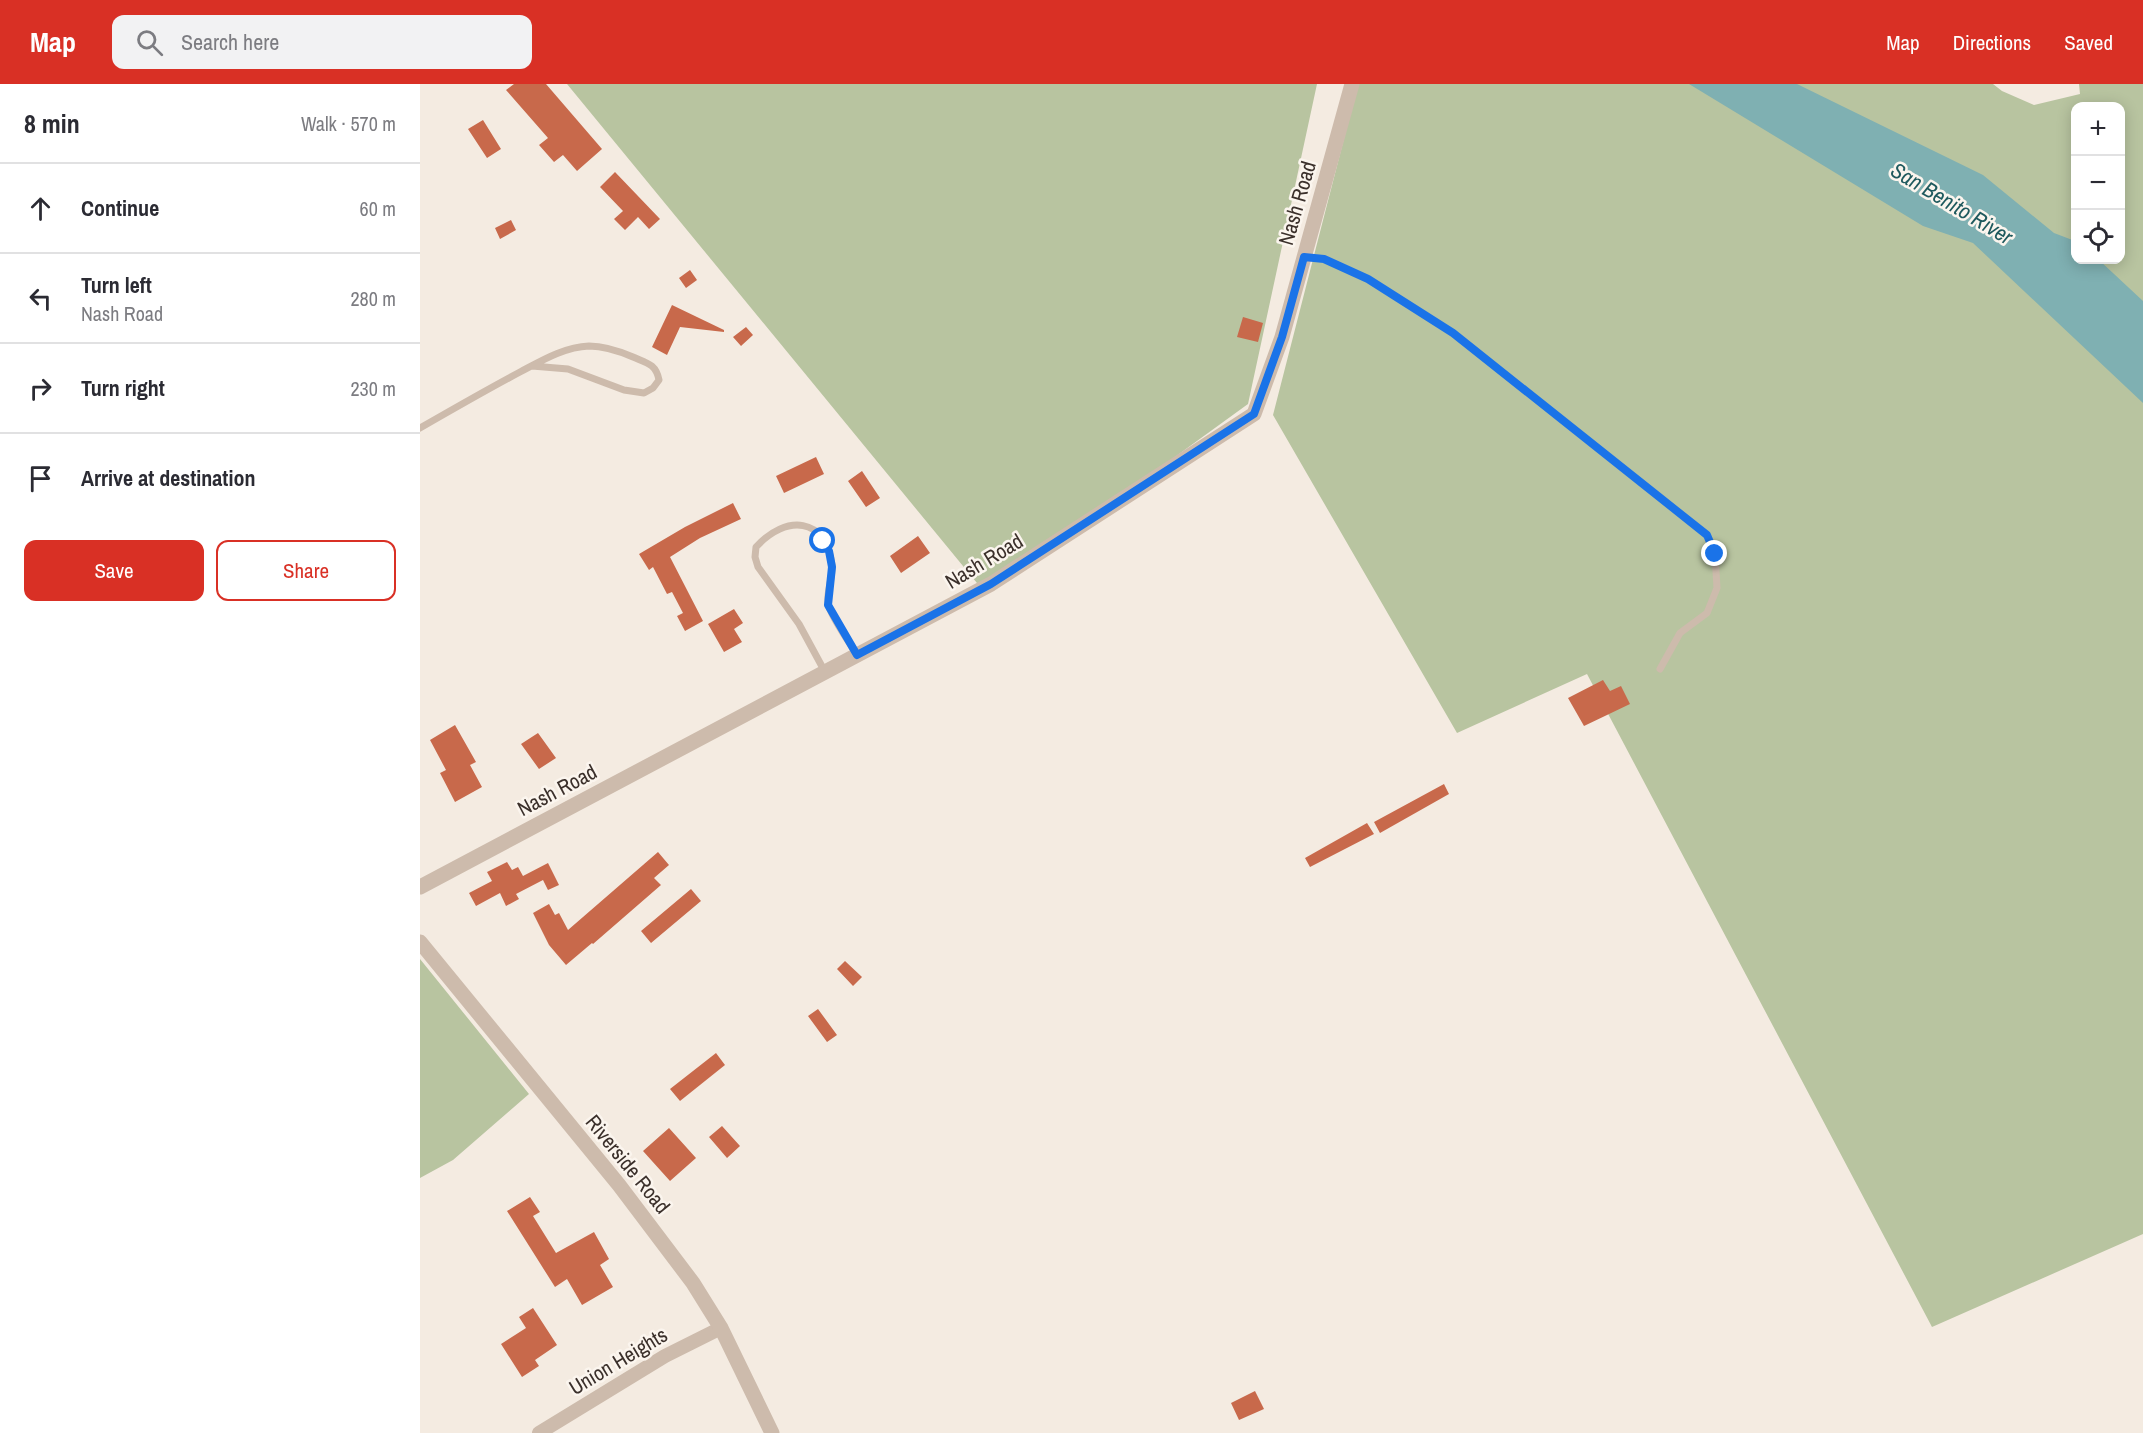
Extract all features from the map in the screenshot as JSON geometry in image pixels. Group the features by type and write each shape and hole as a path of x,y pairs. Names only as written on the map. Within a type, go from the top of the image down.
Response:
{"street":[{"name":"Nash Road","path":"420,887 991,584 1254,414 1282,337 1352,84"},
{"name":"Riverside Road","path":"420,942 666,1245 693,1282 721,1328 772,1433"},
{"name":"Union Heights","path":"539,1433 665,1356 721,1328"}],"lane":[{"path":"1304,257 1324,259 1368,279 1453,333 1707,535 1715,554 1717,588 1707,614 1680,633 1660,669"},
{"path":"420,428 532,366 564,351 588,346 618,352 651,365 657,371 659,380 653,388 644,393 624,390 568,369 532,366"},
{"path":"825,672 800,624 758,567 755,557 756,547 772,532 794,524 804,525 823,541 829,551 832,567 828,605 857,655"}],"green space":[{"path":"567,84 1317,84 1248,404 986,594"},
{"path":"1358,84 1993,84 2002,91 2034,105 2080,94 2079,84 2143,84 2143,1234 1932,1327 1587,674 1457,733 1273,415"},
{"path":"420,959 529,1094 453,1160 420,1178"}],"water":[{"name":"San Benito River","path":"1689,84 1797,84 1983,175 2054,233 2071,239 2071,264 2103,264 2143,301 2143,403 1973,243 1923,226"}],"building":[{"path":"514,84 546,84 602,149 577,171 563,155 554,162 539,145 548,138 506,90"},
{"path":"483,120 501,149 487,158 468,129"},
{"path":"615,172 660,219 649,229 638,217 625,230 614,219 623,211 600,187"},
{"path":"511,220 516,230 500,239 495,228"},
{"path":"690,270 697,280 686,288 679,278"},
{"path":"672,305 724,332 680,327 667,355 652,347"},
{"path":"1243,317 1263,323 1258,342 1237,337"},
{"path":"746,327 753,335 741,346 733,337"},
{"path":"816,457 824,474 784,493 776,476"},
{"path":"862,471 880,498 866,507 848,481"},
{"path":"733,503 741,519 700,538 670,557 703,621 685,631 677,616 683,613 672,592 667,594 653,567 649,570 639,554"},
{"path":"918,536 930,553 901,573 890,556"},
{"path":"734,609 743,623 734,629 742,642 724,652 708,624"},
{"path":"1603,680 1610,691 1621,686 1630,704 1584,726 1568,698"},
{"path":"455,725 476,762 470,765 482,787 455,802 440,773 446,770 430,740"},
{"path":"538,733 556,758 539,769 521,744"},
{"path":"1444,784 1449,794 1380,833 1374,822"},
{"path":"1367,823 1374,834 1310,867 1305,858"},
{"path":"658,852 669,865 654,878 661,885 566,965 549,945 533,913 549,904 555,915 559,913 568,930"},
{"path":"507,862 512,870 518,867 523,876 548,863 559,885 548,890 543,880 516,894 519,899 506,906 500,893 476,906 469,893 492,881 487,872"},
{"path":"691,889 701,901 651,943 641,931"},
{"path":"845,961 862,977 853,986 837,969"},
{"path":"818,1009 837,1035 827,1042 808,1016"},
{"path":"716,1053 725,1065 680,1101 670,1089"},
{"path":"722,1126 740,1146 727,1158 709,1137"},
{"path":"669,1128 696,1158 670,1181 643,1151"},
{"path":"530,1197 540,1212 533,1216 556,1253 594,1232 609,1259 600,1265 613,1287 582,1305 567,1279 555,1287 507,1211"},
{"path":"533,1308 557,1345 535,1360 539,1366 522,1377 501,1344 526,1328 519,1317"},
{"path":"1255,1391 1264,1409 1239,1420 1231,1403"}],"route":[{"path":"823,541 829,551 832,567 828,605 857,655 991,584 1254,414 1282,337 1304,257 1324,259 1368,279 1453,333 1707,535 1715,554"}]}
